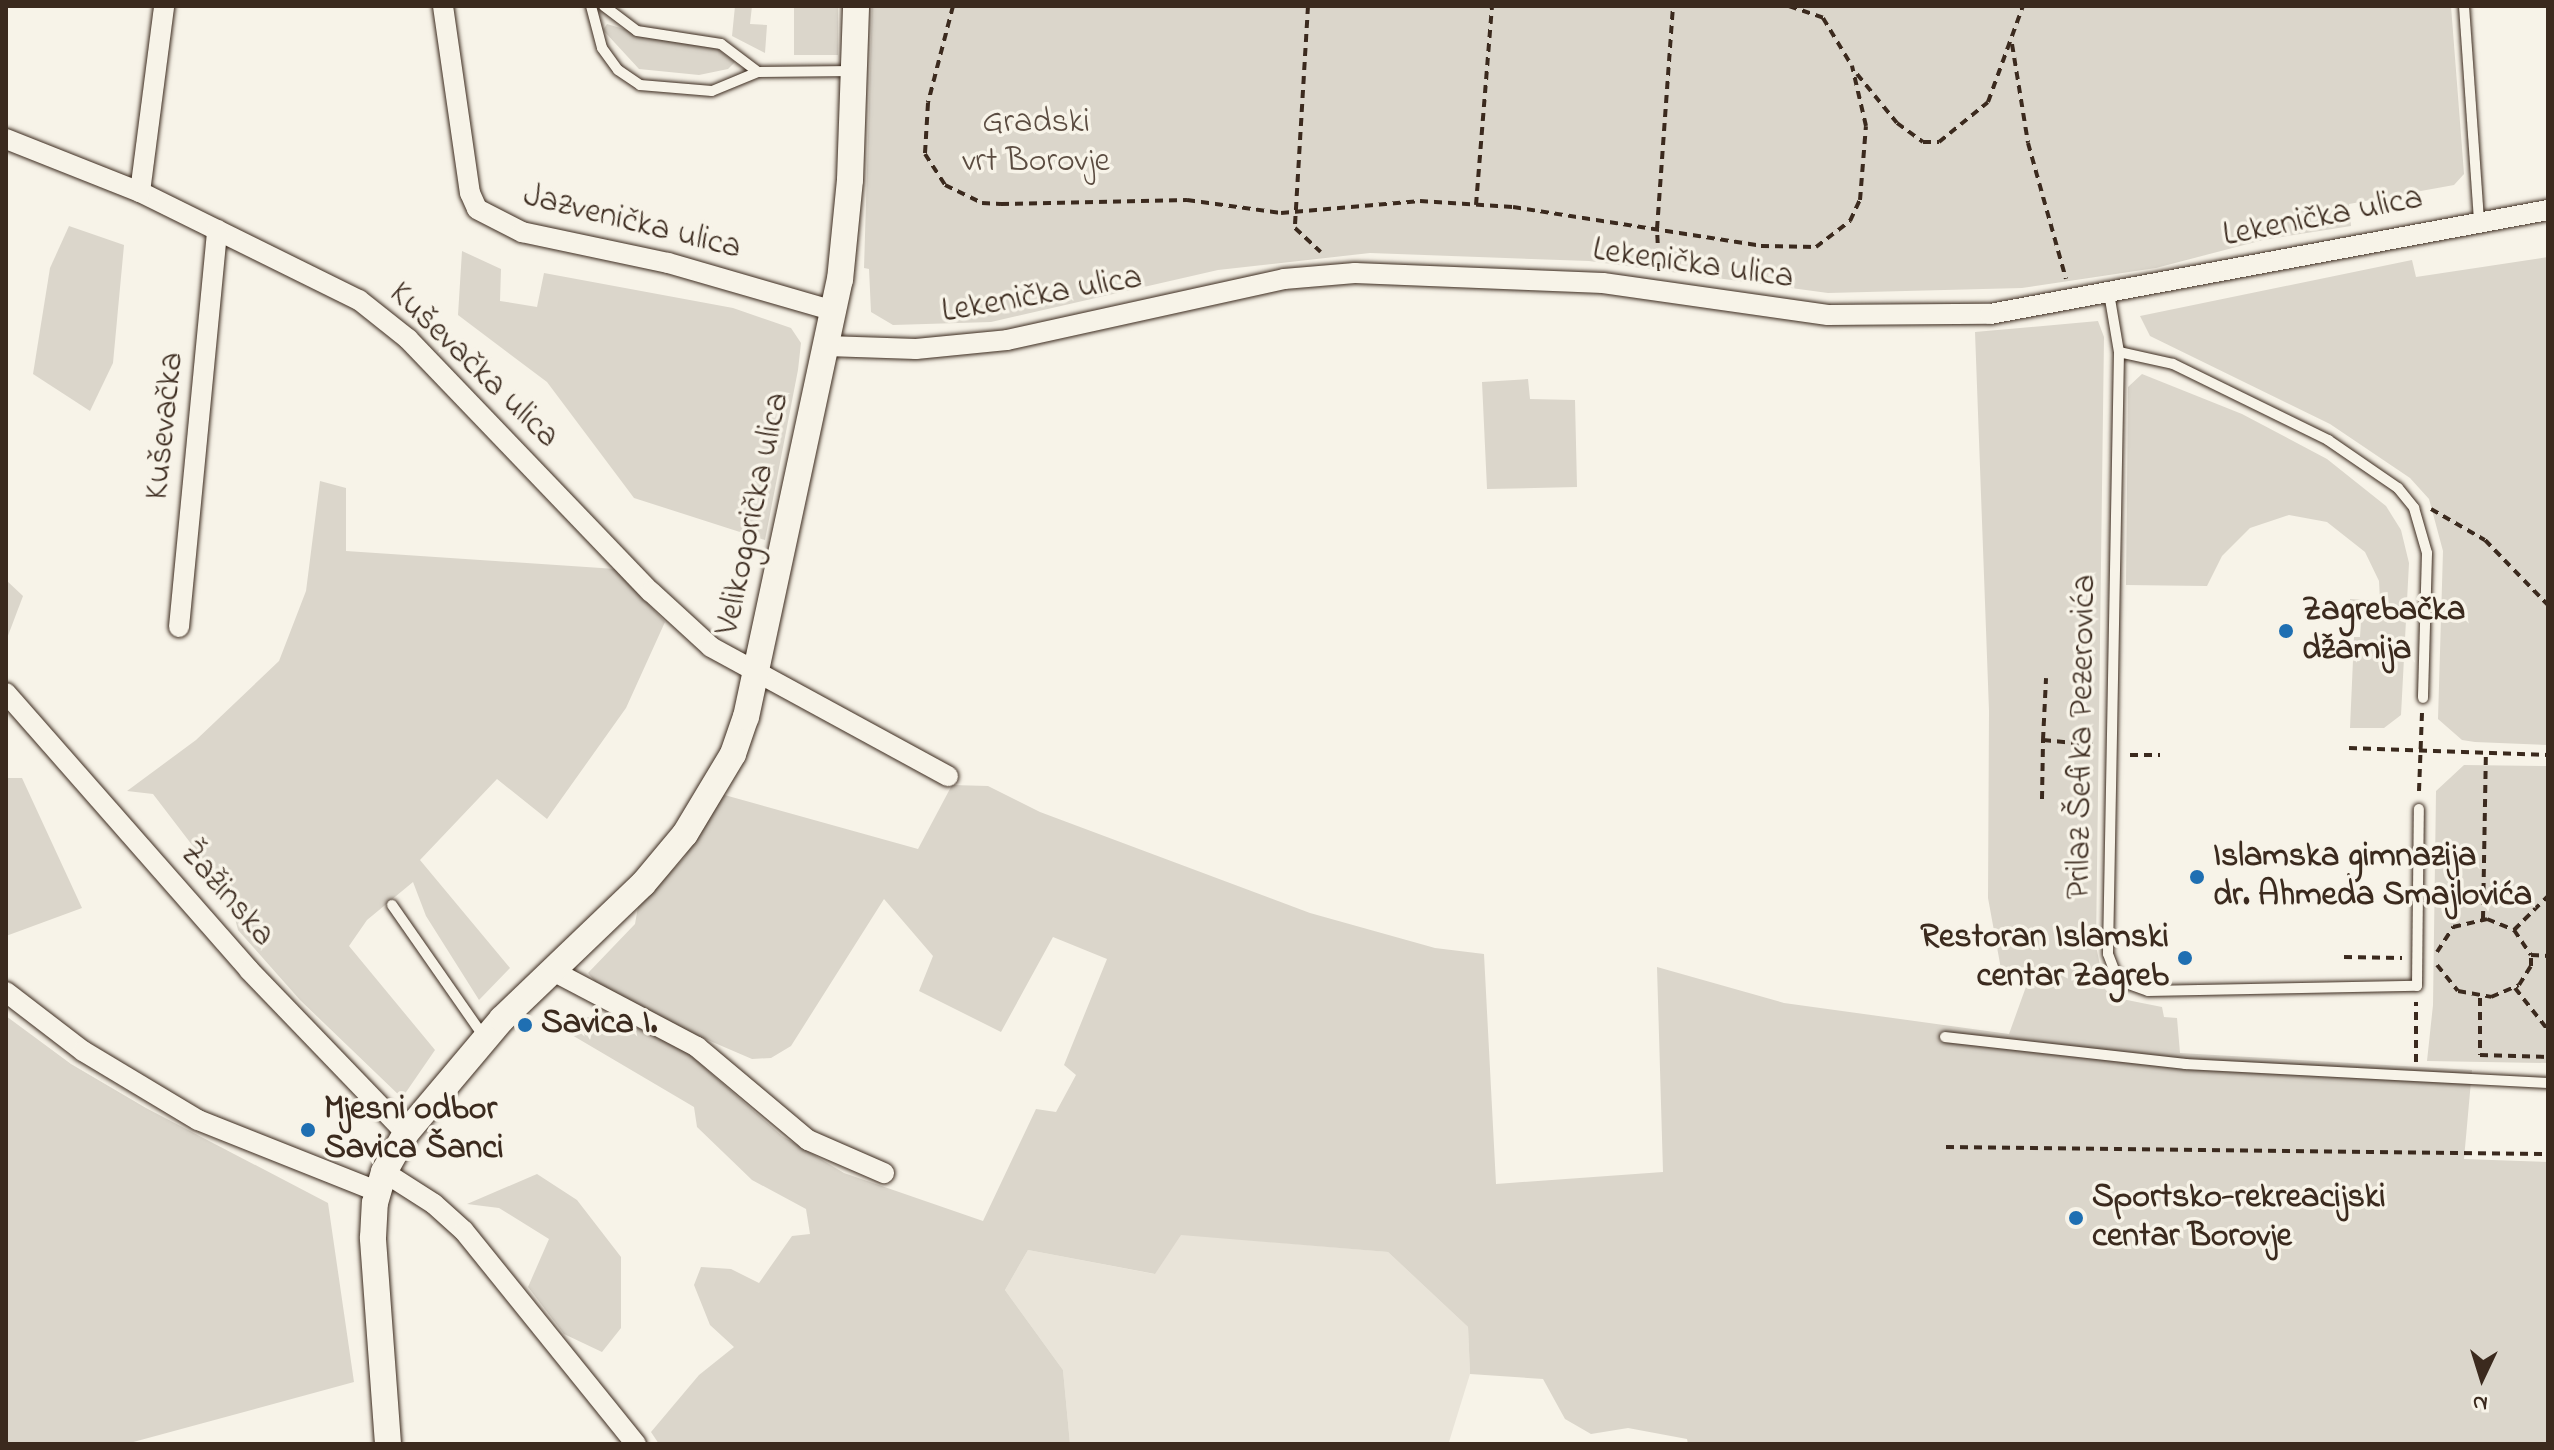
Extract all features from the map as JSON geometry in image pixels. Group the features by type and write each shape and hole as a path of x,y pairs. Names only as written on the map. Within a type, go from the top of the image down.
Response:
{"street":[{"path":"140,192 164,6"},
{"name":"Jazvenička ulica","path":"443,6 470,193 487,216 522,232 668,263 834,311"},
{"name":"Velikogorička ulica","path":"388,1444 373,1238 382,1182 406,1133 485,1039 555,972 685,834 733,754 757,673 834,311 847,231 856,71 856,6"},
{"name":"Kuševačka ulica","path":"6,139 140,192 325,281 383,318 711,647 948,776"},
{"name":"Lekenička ulica","path":"827,346 916,349 1007,340 1284,279 1343,274 1603,283 1753,307 1916,318 1990,314 2548,210"},
{"name":"Kuševačka","path":"179,627 217,230"},
{"name":"Žažinska","path":"6,693 249,970 406,1133"},
{"path":"555,972 697,1047 808,1140 884,1173"},
{"path":"6,992 83,1051 198,1120 382,1182 434,1204 464,1231 636,1444"}],"lane":[{"path":"591,6 602,48 618,70 640,85 712,91 758,72 856,71"},
{"path":"604,6 637,31 721,44 758,72"},
{"path":"2464,6 2479,222"},
{"name":"Prilaz Šefika Pezerovića","path":"2109,293 2119,352 2108,954 2114,970 2126,983 2148,991 2417,986"},
{"path":"2119,352 2173,364 2328,440 2387,480 2414,508 2427,553 2423,698"},
{"path":"2417,986 2419,809"},
{"path":"392,905 485,1039"},
{"path":"1945,1037 2185,1064 2548,1083"}],"path":[{"path":"953,6 923,133 933,169 961,194 1001,204 1187,200 1296,212 1362,202 1476,205 1796,248 1832,240 1850,221 1866,164 1863,97 1852,66"},
{"path":"1308,6 1296,233 1327,256"},
{"path":"1476,205 1492,6"},
{"path":"1659,273 1657,229 1673,6"},
{"path":"1789,6 1823,18 1852,66 1897,123 1923,142 1939,142 1988,102 2023,6"},
{"path":"2012,37 2028,143 2069,285"},
{"path":"2414,508 2443,512 2463,523 2548,605"},
{"path":"2042,799 2046,678"},
{"path":"2419,809 2423,698"},
{"path":"2043,740 2100,748"},
{"path":"2349,748 2548,755"},
{"path":"2483,919 2486,753"},
{"path":"2116,755 2160,755"},
{"path":"2514,930 2548,896"},
{"path":"2483,919 2514,930 2531,955 2529,971 2515,988 2480,998 2447,983 2436,959 2446,933 2483,919"},
{"path":"2531,955 2548,956"},
{"path":"2344,957 2418,958"},
{"path":"2416,1076 2417,986"},
{"path":"2515,988 2548,1030"},
{"path":"2480,998 2480,1055 2548,1057"},
{"path":"1946,1147 2548,1154"}],"shaded area":[{"path":"1180,1234 1388,1252 1468,1327 1470,1374 1449,1442 1070,1444 1063,1370 1005,1290 1028,1250 1154,1274"}],"green space":[{"path":"735,6 752,6 750,24 767,25 765,53 732,36"},
{"path":"794,6 838,6 838,55 794,55"},
{"name":"Gradski vrt Borovje","path":"872,6 2451,6 2464,174 2454,185 2349,204 2351,226 2263,240 2156,268 2022,288 1828,293 1589,261 1370,253 1218,270 991,322 893,325 871,312 869,269 864,268"},
{"path":"607,24 650,37 709,43 735,62 728,69 699,75 639,69 603,30"},
{"path":"69,226 124,245 113,363 90,411 33,374 50,268"},
{"path":"462,251 501,269 500,301 537,307 544,273 733,308 791,328 801,343 798,370 765,540 634,498 547,382 458,315"},
{"path":"2548,257 2548,745 2462,740 2438,719 2443,551 2429,499 2410,478 2330,424 2150,336 2140,316 2412,260 2416,277"},
{"path":"2098,321 2104,337 2096,946 2105,989 2112,997 2162,1007 2164,1017 2177,1018 2180,1053 2472,1070 2464,1159 2548,1162 2548,1444 1688,1444 1687,1439 1628,1428 1591,1434 1565,1419 1543,1379 1470,1374 1468,1327 1388,1252 1181,1235 1155,1274 1028,1250 1005,1290 1063,1370 1070,1444 659,1444 651,1432 699,1375 734,1347 710,1325 694,1285 701,1267 731,1269 759,1283 792,1236 810,1234 806,1209 752,1180 697,1127 694,1107 560,1028 577,1019 606,1014 680,1046 782,1136 844,1173 983,1221 1036,1109 1056,1112 1076,1075 1064,1065 1107,959 1053,937 1001,1032 919,991 933,956 884,899 791,1046 771,1058 752,1059 645,1013 598,985 588,973 635,924 638,907 684,858 721,794 918,849 952,785 988,786 1040,812 1310,913 1435,948 1484,954 1496,1184 1663,1172 1657,967 1784,1003 2009,1034 2032,970 2001,969 1988,898 1989,711 1975,332"},
{"path":"2142,374 2242,414 2327,459 2386,506 2401,530 2409,563 2401,715 2384,728 2350,728 2354,637 2360,637 2361,621 2350,620 2350,599 2380,601 2379,581 2365,552 2327,522 2289,515 2250,528 2222,556 2207,586 2126,585 2128,387"},
{"path":"1528,379 1530,399 1575,400 1577,487 1487,489 1482,382"},
{"path":"320,481 346,488 346,551 616,569 665,622 626,708 547,819 497,779 420,860 510,968 479,1000 426,916 413,882 367,920 349,946 435,1050 402,1098 300,1000 238,930 228,892 153,794 127,791 196,740 279,661 306,591"},
{"path":"6,580 23,596 6,641"},
{"path":"2464,765 2548,766 2548,1063 2427,1061 2433,1005 2436,791"},
{"path":"6,778 22,778 82,908 6,936"},
{"path":"6,1016 71,1064 146,1108 328,1203 354,1382 126,1444 6,1444"},
{"path":"537,1174 577,1200 621,1257 621,1328 602,1352 564,1334 528,1287 549,1239 499,1208 467,1204"}],"place":[{"name":"Zagrebačka džamija","path":"2286,631"},
{"name":"Islamska gimnazija dr. Ahmeda Smajlovića","path":"2197,877"},
{"name":"Restoran Islamski centar Zagreb","path":"2185,958"},
{"name":"Savica I.","path":"525,1025"},
{"name":"Mjesni odbor Savica Šanci","path":"308,1130"},
{"name":"Sportsko-rekreacijski centar Borovje","path":"2076,1218"}]}
